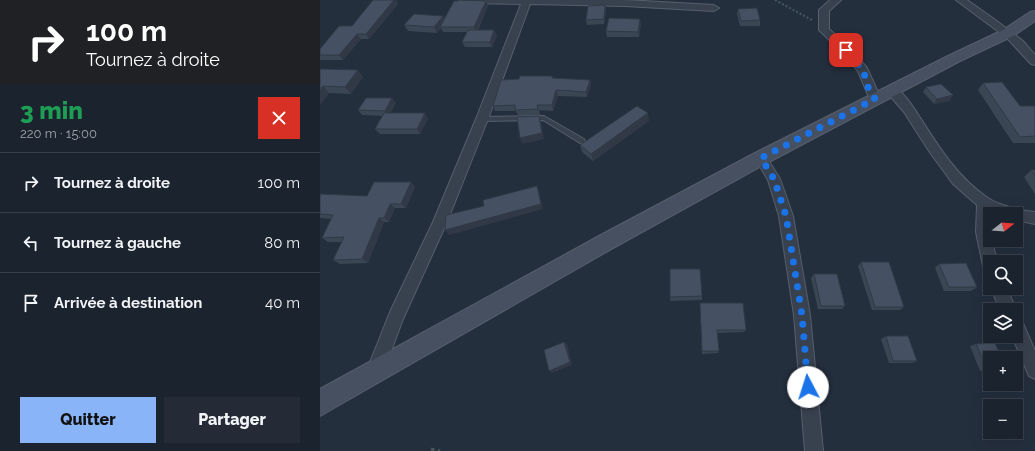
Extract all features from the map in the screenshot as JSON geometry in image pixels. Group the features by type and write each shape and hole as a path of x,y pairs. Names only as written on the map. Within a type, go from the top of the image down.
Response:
{"street":[{"path":"464,0 625,3 714,8"},
{"path":"836,0 824,10 824,30 846,50 863,70 868,87 908,109 933,148 958,180 984,203 1024,217 1035,218"},
{"path":"961,0 1008,33 1026,49 1035,62"},
{"path":"376,370 396,317 440,222 482,119 526,2"},
{"path":"320,403 376,370 761,158 1008,33 1035,15"},
{"path":"761,158 774,179 786,216 802,315 814,451"},
{"path":"984,203 983,232 988,255"},
{"path":"1023,343 1035,370"}],"lane":[{"path":"482,119 544,118 582,141"}],"path":[{"path":"775,0 794,11 805,14 824,30"},
{"path":"431,449 440,451"}],"building":[{"path":"373,0 394,0 366,34 357,34 339,55 320,55 320,49 339,26 352,26"},
{"path":"454,1 486,1 474,27 440,27"},
{"path":"605,5 604,19 586,20 588,6"},
{"path":"757,8 760,20 741,21 738,9"},
{"path":"414,14 443,16 434,27 404,25"},
{"path":"609,18 640,19 638,32 606,31"},
{"path":"468,30 494,30 490,42 462,42"},
{"path":"320,69 358,70 345,87 323,86 320,91"},
{"path":"520,76 552,76 552,78 590,80 586,92 556,90 552,105 537,105 538,109 515,110 515,105 493,106 501,80 519,79"},
{"path":"1002,82 1020,106 1035,106 1035,136 1020,137 983,83"},
{"path":"941,84 953,95 937,99 926,87"},
{"path":"366,98 392,98 385,111 358,110"},
{"path":"637,106 648,113 591,154 580,145"},
{"path":"384,113 425,113 417,129 375,129"},
{"path":"539,116 542,133 520,138 517,117"},
{"path":"1031,170 1035,170 1035,176"},
{"path":"374,182 411,182 401,204 390,204 384,218 379,218 362,259 333,260 344,237 322,238 333,215 320,214 320,194 367,196"},
{"path":"537,186 541,204 445,230 446,215 484,206 483,200"},
{"path":"861,262 889,262 904,307 875,307"},
{"path":"966,263 977,287 949,287 939,264"},
{"path":"670,269 700,269 702,296 670,297"},
{"path":"814,274 837,274 845,306 821,306"},
{"path":"700,303 743,303 746,330 717,330 719,351 702,351"},
{"path":"886,336 908,336 917,361 893,361"},
{"path":"564,342 570,362 549,371 544,350"},
{"path":"995,343 999,351 983,351 983,359 976,344"}],"route":[{"path":"808,387 802,315 786,216 774,179 761,158 875,99 868,87 863,70 846,50"}]}
